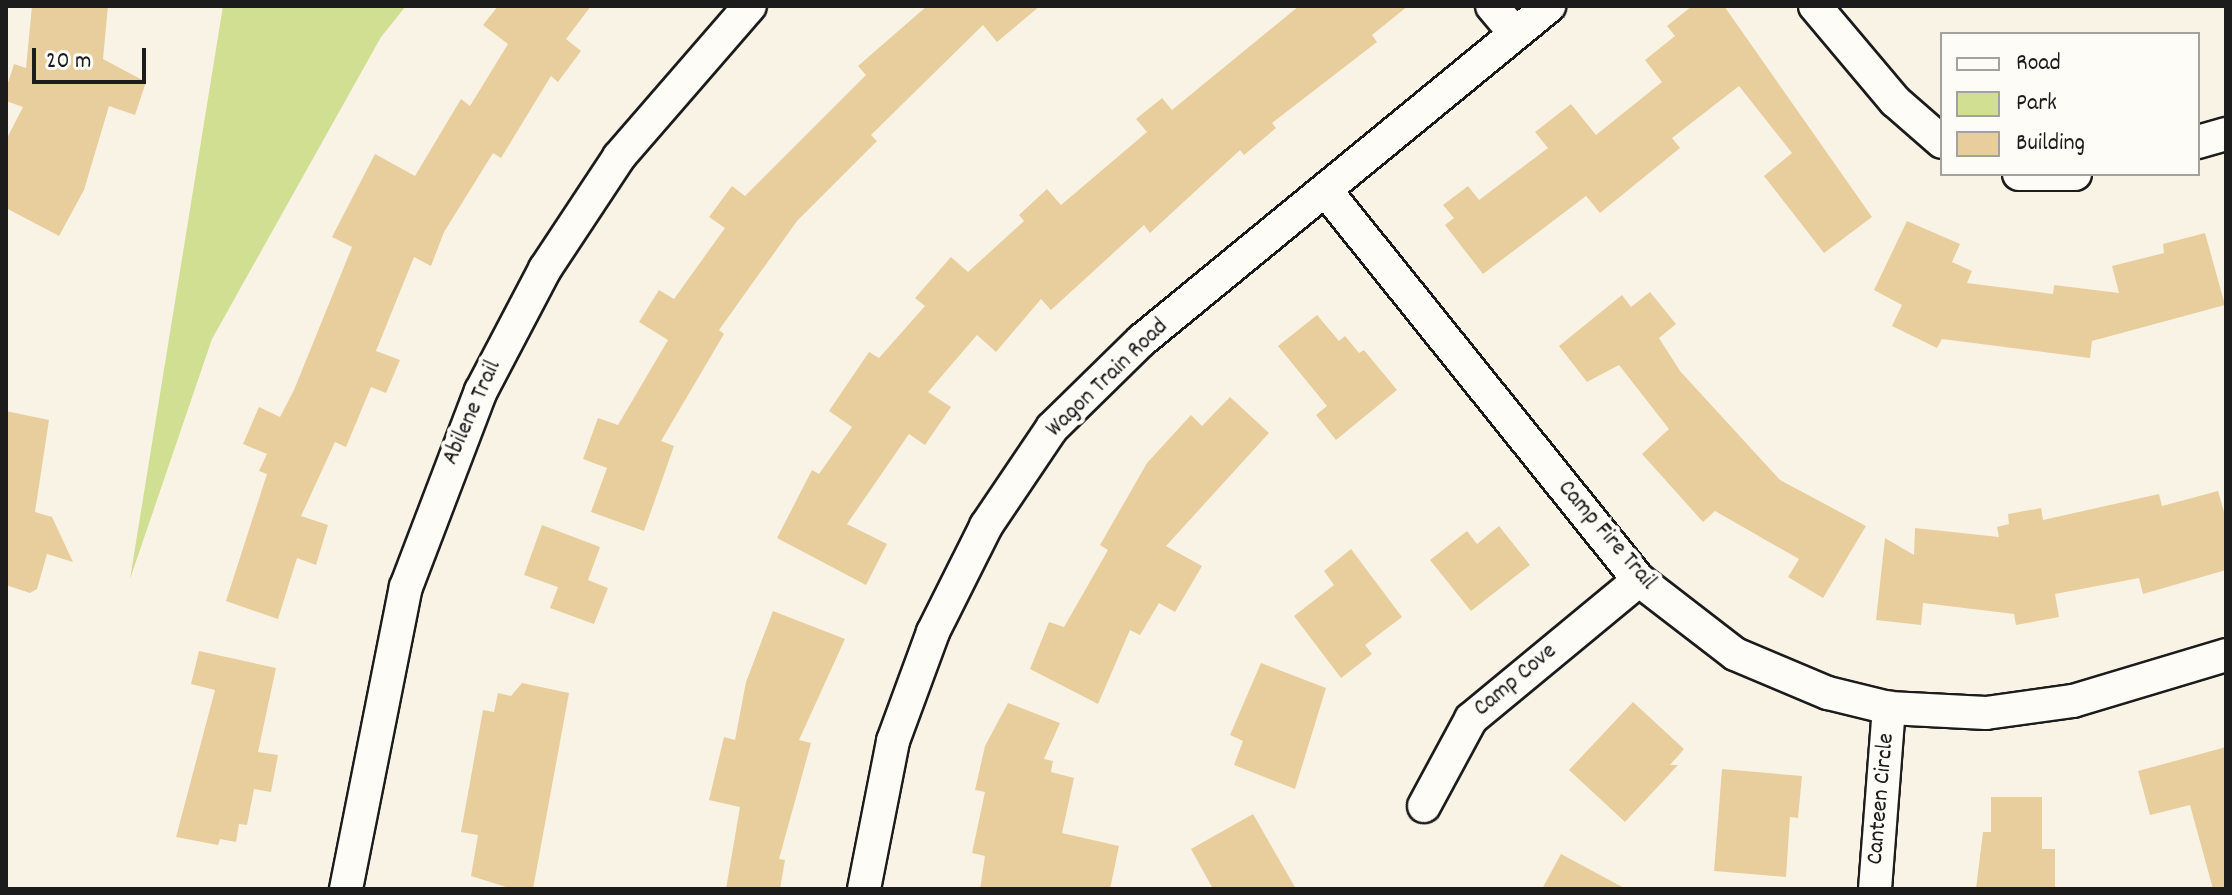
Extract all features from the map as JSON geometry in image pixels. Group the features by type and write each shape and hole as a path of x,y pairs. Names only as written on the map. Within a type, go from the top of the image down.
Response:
{"street":[{"name":"Abilene Trail","path":"346,889 406,587 481,391 545,269 619,157 750,6"},
{"path":"1492,6 1515,33"},
{"name":"Wagon Train Road","path":"864,889 893,741 933,632 986,526 1052,428 1142,340 1549,6"},
{"path":"1815,6 1895,101 1940,140"},
{"path":"2200,141 2226,134"},
{"name":"Camp Fire Trail","path":"1326,191 1639,580 1735,654 1828,693 1889,708 1986,713 2073,701 2226,655"},
{"name":"Camp Cove","path":"1424,806 1471,719 1639,580"},
{"name":"Canteen Circle","path":"1875,889 1889,708"}],"green space":[{"path":"223,6 406,6 381,37 212,339 130,579"}],"building":[{"path":"32,6 108,6 103,59 146,82 135,115 109,106 84,190 59,236 6,208 6,140 23,107 6,101 6,89 14,64 26,68"},
{"path":"498,6 591,6 566,39 581,51 558,82 551,76 501,158 493,153 444,232 431,266 414,257 376,351 400,360 386,393 371,387 346,447 335,442 301,516 328,525 316,565 297,558 278,619 226,601 267,474 259,471 267,454 243,444 259,407 280,417 294,390 352,247 332,237 375,154 415,176 461,99 470,106 508,44 483,25"},
{"path":"927,6 1040,6 997,42 983,25 871,135 877,141 797,221 719,330 724,334 661,441 674,446 644,531 591,512 607,468 583,459 598,418 618,425 668,340 639,322 659,290 674,299 725,228 709,217 732,186 745,196 866,75 858,66"},
{"path":"1299,6 1408,6 1372,35 1377,42 1272,123 1276,128 1244,155 1240,150 1150,233 1144,225 1051,310 1041,299 996,352 977,335 928,392 951,407 925,445 909,434 847,524 887,544 866,585 777,538 812,470 819,474 852,427 829,411 869,352 879,358 925,306 915,298 951,257 968,272 1024,221 1019,215 1047,189 1061,205 1147,132 1136,119 1162,98 1172,110"},
{"path":"1692,6 1724,6 1872,217 1824,253 1764,176 1792,153 1739,86 1672,138 1680,148 1600,213 1586,196 1483,274 1445,225 1454,218 1443,205 1468,186 1479,200 1548,148 1535,132 1571,104 1596,135 1662,82 1645,60 1675,36 1667,26"},
{"path":"1907,221 1960,244 1952,262 1972,271 1967,283 2053,294 2054,285 2119,293 2112,266 2164,253 2163,244 2205,233 2225,305 2092,341 2090,358 1942,339 1937,348 1892,326 1902,305 1874,290"},
{"path":"1650,292 1676,324 1659,338 1680,371 1780,480 1866,526 1823,598 1788,577 1799,559 1715,511 1703,522 1642,454 1669,429 1619,365 1587,382 1559,346 1622,295 1631,307"},
{"path":"1317,315 1339,341 1345,336 1359,353 1364,350 1397,390 1336,440 1316,415 1327,406 1278,346"},
{"path":"1230,397 1269,433 1166,546 1202,566 1175,612 1159,603 1140,635 1130,630 1098,704 1030,669 1049,622 1064,627 1108,550 1100,545 1147,463 1191,415 1202,426"},
{"path":"6,411 49,420 35,512 52,517 73,562 47,554 37,589 30,593 6,585"},
{"path":"2218,491 2226,519 2226,570 2143,594 2139,578 2055,594 2059,617 2016,625 2014,614 1923,603 1921,625 1876,620 1885,538 1914,555 1915,528 1999,537 1997,527 2009,524 2008,514 2041,508 2043,520 2159,494 2162,506"},
{"path":"542,525 600,547 588,580 608,588 594,624 550,608 558,587 524,575"},
{"path":"1499,526 1530,565 1471,611 1430,560 1467,531 1477,544"},
{"path":"1351,549 1402,617 1365,645 1372,654 1341,678 1294,616 1334,585 1324,571"},
{"path":"773,611 845,639 799,740 811,743 779,859 785,860 780,889 726,889 740,807 709,800 724,737 735,740 746,682"},
{"path":"199,651 276,668 258,752 278,755 271,792 254,789 247,825 239,824 236,842 220,839 218,845 176,837 215,690 191,684"},
{"path":"1261,663 1326,688 1295,789 1234,765 1243,741 1230,735"},
{"path":"522,683 569,693 533,889 512,889 471,876 478,835 461,832 483,710 494,712 498,693 511,696"},
{"path":"1633,702 1684,749 1670,765 1678,765 1625,822 1569,770"},
{"path":"1008,703 1060,723 1044,759 1053,761 1051,772 1074,778 1062,833 1119,846 1110,889 980,889 985,856 972,853 985,792 975,790 985,746"},
{"path":"2226,747 2226,889 2213,889 2190,805 2150,815 2138,771"},
{"path":"1722,769 1802,776 1798,818 1790,817 1786,877 1714,871"},
{"path":"1991,797 2042,797 2042,849 2055,849 2055,889 1976,889 1983,832 1991,832"},
{"path":"1253,814 1296,889 1213,889 1191,849"},
{"path":"1561,854 1626,889 1542,889"}]}
